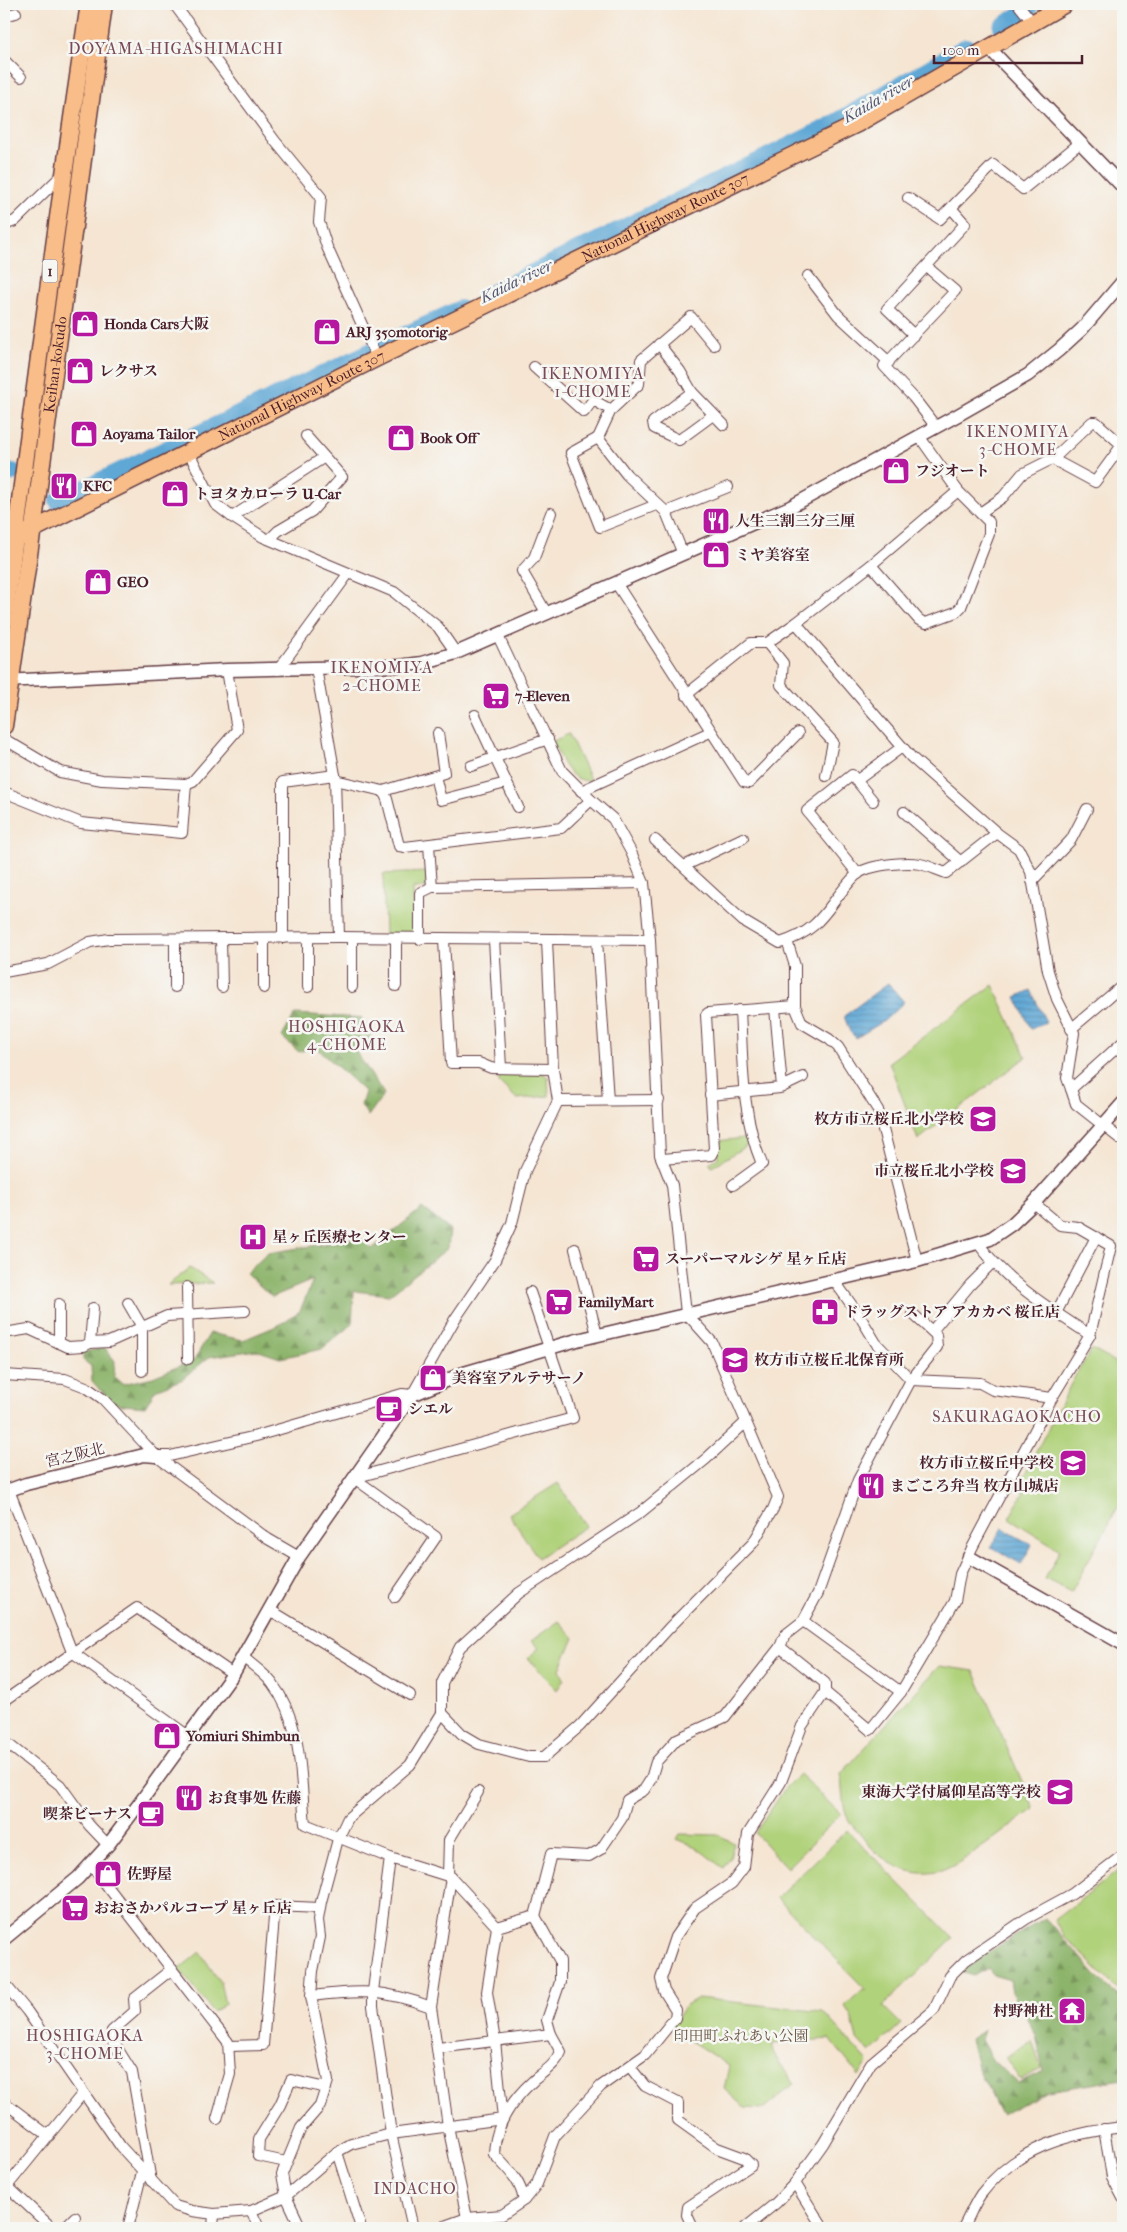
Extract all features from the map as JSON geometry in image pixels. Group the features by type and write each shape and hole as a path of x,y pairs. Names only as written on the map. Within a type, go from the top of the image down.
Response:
{"highway":[{"name":"Keihan-kokudo","path":"4,620 63,174 90,4"},
{"name":"Keihan-kokudo","path":"4,726 7,681 33,530 104,4"},
{"name":"National Highway Route 307","path":"16,538 377,358 857,124 989,48 1025,13 1064,4"}],"street":[{"path":"174,4 275,141 321,197 319,222 327,247 377,358"},
{"path":"4,16 16,14"},
{"path":"989,48 1123,187"},
{"path":"4,60 22,77"},
{"path":"908,198 940,220 993,165 1023,189 1080,142"},
{"path":"4,225 15,221 63,174"},
{"path":"914,335 887,309 964,224 952,209"},
{"path":"927,267 955,291 884,366 913,397 936,427"},
{"path":"808,276 838,315 889,362"},
{"path":"7,681 227,670 400,666 422,663 456,653 790,507 936,427 1028,374 1059,350 1082,329 1123,281"},
{"path":"656,505 600,527 571,453 598,438 611,410 639,384 641,360 692,317 714,345"},
{"path":"659,344 680,371 692,392 724,425"},
{"path":"534,367 584,412 593,400 611,410"},
{"path":"692,392 653,422 654,428 679,440 713,415"},
{"path":"980,513 1002,497 1022,474 1054,458 1092,422 1096,422 1122,445 1095,482 1056,461 1054,458"},
{"path":"270,540 278,531 312,511 342,477 323,458 306,436"},
{"path":"870,565 919,620 926,623 956,612 960,607 989,534 989,522 958,491 919,436"},
{"path":"598,438 627,475 656,505 666,512 683,554"},
{"path":"188,452 214,504 263,537 394,592 438,627 456,653"},
{"path":"232,517 323,458"},
{"path":"666,512 728,487"},
{"path":"686,695 751,644 767,643 796,623 870,565 958,491"},
{"path":"547,614 522,571 534,558 551,513"},
{"path":"278,670 348,574"},
{"path":"616,583 686,695 744,782 749,783 798,733"},
{"path":"796,623 911,757 996,833 1018,849 1031,872 1048,971 1057,998 1074,1033 1067,1078 1076,1104 1123,1141"},
{"path":"442,1712 462,1734 479,1744 529,1757 544,1757 580,1726 669,1628 754,1543 778,1497 712,1342 686,1313 672,1185 662,1160 650,940 644,883 632,852 613,820 562,771 498,636"},
{"path":"767,643 783,663 781,684 833,742 826,776"},
{"path":"316,668 335,777 339,937"},
{"path":"4,739 60,772 102,780 186,784 193,781 237,730 227,670"},
{"path":"475,715 518,807"},
{"path":"582,791 710,732"},
{"path":"283,938 283,782 335,777 383,791 435,776 444,773 438,733"},
{"path":"471,766 548,739"},
{"path":"856,781 902,747"},
{"path":"858,874 807,811 852,775 873,801"},
{"path":"435,776 441,800 506,783"},
{"path":"4,792 81,822 182,833 186,784"},
{"path":"383,791 400,846 404,848 561,828 591,800"},
{"path":"1032,881 1071,840 1087,809"},
{"path":"904,812 960,862"},
{"path":"656,840 743,921 780,943 818,924 858,874 878,866 918,864 946,873 996,833"},
{"path":"684,866 742,838"},
{"path":"429,845 432,887"},
{"path":"420,939 420,893 432,887 644,883"},
{"path":"4,972 48,964 90,942 109,939 339,937 444,940 650,940"},
{"path":"221,938 222,987"},
{"path":"264,938 264,988"},
{"path":"308,938 308,987"},
{"path":"352,938 352,987"},
{"path":"175,939 175,987"},
{"path":"396,939 396,986"},
{"path":"494,939 501,1068"},
{"path":"444,940 451,1063 479,1063 490,1068 553,1069"},
{"path":"4,1938 91,1865 108,1845 233,1674 299,1557 412,1394 455,1319 495,1260 512,1223 525,1170 558,1100 553,1069 547,940"},
{"path":"597,940 608,1100"},
{"path":"787,941 795,966 795,1006 802,1023 830,1039 838,1047 878,1110 917,1261"},
{"path":"1072,1029 1123,985"},
{"path":"662,1160 711,1155 714,1149 706,1016 708,1013 795,1006"},
{"path":"775,1008 782,1087"},
{"path":"733,1185 762,1164 751,1136 744,1092 740,1010"},
{"path":"1071,1089 1123,1042"},
{"path":"710,1095 782,1087 803,1077"},
{"path":"558,1100 659,1100"},
{"path":"156,1456 170,1456 256,1436 402,1394 412,1394 464,1373 597,1335 917,1261 990,1239 1012,1224 1034,1203 1123,1103"},
{"path":"825,1692 870,1730 901,1692 955,1600 960,1574 1052,1398 1090,1335 1110,1246 1078,1227 1060,1225 1034,1203"},
{"path":"1056,1313 1096,1237"},
{"path":"978,1243 992,1263 1056,1313 1090,1335"},
{"path":"575,1249 597,1335"},
{"path":"932,1331 970,1285 992,1263"},
{"path":"833,1279 876,1343 910,1380 980,1383 993,1390 1052,1398"},
{"path":"187,1287 188,1359"},
{"path":"354,1478 573,1418 530,1292"},
{"path":"128,1303 142,1327 142,1371"},
{"path":"59,1304 59,1342"},
{"path":"90,1343 93,1308"},
{"path":"4,1333 29,1329 68,1347 109,1342 167,1316 245,1311"},
{"path":"524,2200 521,2186 515,2176 494,2154 494,2143 503,2119 521,2091 557,2061 561,2052 551,2034 547,2020 560,1982 560,1961 535,1916 551,1854 589,1856 601,1849 622,1818 627,1800 644,1790 651,1779 656,1762 677,1739 725,1717 780,1647 785,1635 802,1621 818,1593 858,1480 910,1380 937,1346 936,1335 913,1314"},
{"path":"4,1375 65,1379 86,1387 103,1399 156,1456 268,1539 299,1557"},
{"path":"301,2228 286,2196 282,2174 301,2128 320,2106 328,2081 311,1996 313,1971 320,1937 318,1920 320,1908 338,1839 348,1818 410,1765 442,1712 442,1683 460,1647 519,1593 642,1512 706,1460 745,1423"},
{"name":"宮之阪北","path":"6,1491 144,1455 156,1456"},
{"path":"354,1478 436,1537 395,1597"},
{"path":"6,1491 72,1652 187,1735"},
{"path":"969,1557 1123,1644"},
{"path":"4,1701 137,1608 233,1674"},
{"path":"270,1610 410,1695"},
{"path":"802,1621 901,1692"},
{"path":"439,2228 467,2218 502,2216 524,2200 537,2184 554,2136 601,2086 645,2055 675,2018 676,2010 664,1991 661,1978 675,1937 695,1908 732,1883 744,1867 748,1834 782,1782 802,1726 825,1692 825,1683 780,1647"},
{"path":"243,1657 272,1682 294,1726 302,1769 305,1824 338,1839 390,1858 449,1876 498,1927"},
{"path":"4,1742 60,1785 90,1825 108,1845"},
{"path":"472,2228 467,2218 448,2126 431,2007 449,1876 449,1840 478,1792"},
{"path":"745,2228 776,2203 795,2183 822,2144 871,2063 934,2010 950,1976 966,1960 1026,1919 1072,1894 1123,1855"},
{"path":"390,1858 373,1991 373,2006 391,2134 413,2228"},
{"path":"91,1865 230,2046 230,2074 217,2119"},
{"path":"230,2046 263,2045 275,1906 320,1908"},
{"path":"498,1927 535,1916"},
{"path":"498,1927 487,1992 495,2041 503,2119"},
{"path":"151,2182 132,2072 112,2040 112,2030 135,2011 134,1999 172,1969"},
{"path":"4,1983 27,2011 121,2147 151,2182 175,2206 214,2214 252,2211 286,2196 337,2152 351,2144 391,2134 503,2119"},
{"path":"311,1996 373,1991 409,1999 431,2007"},
{"path":"438,2048 551,2034"},
{"path":"630,2067 645,2086 678,2103 678,2120 717,2148 744,2158 751,2165 688,2207 687,2216 693,2228"},
{"path":"286,2162 258,2156 259,2139 280,2104 291,2080 326,2088"},
{"path":"52,2228 5,2188 83,2093"},
{"path":"4,2102 49,2136"},
{"path":"963,2228 981,2194 1006,2168 1035,2148 1104,2129 1123,2127"},
{"path":"1104,2129 1112,2177 1123,2198"},
{"path":"337,2152 361,2228"},
{"path":"128,2228 142,2172"},
{"path":"795,2183 823,2228"},
{"path":"252,2211 259,2228"},
{"path":"213,2228 214,2214"},
{"path":"64,2228 75,2218"}],"green space":[{"path":"569,734 591,781 576,777 562,762 553,741"},
{"path":"427,872 425,888 413,888 414,931 409,935 385,936 383,874"},
{"path":"993,985 1026,1057 918,1140 889,1062"},
{"path":"295,1014 362,1018 371,1037 356,1052 384,1094 368,1116 361,1105 365,1092 315,1046 299,1052 282,1037"},
{"path":"540,1072 548,1077 549,1096 517,1099 499,1082 499,1075"},
{"path":"746,1138 749,1144 712,1167 709,1163 718,1158 716,1141"},
{"path":"422,1208 450,1230 448,1248 389,1295 354,1291 352,1324 322,1349 280,1358 256,1350 209,1357 183,1379 155,1390 145,1407 113,1404 92,1381 91,1366 83,1360 83,1352 105,1348 115,1361 114,1376 123,1384 153,1377 194,1360 210,1333 243,1340 279,1325 300,1311 313,1280 272,1297 246,1273 268,1253 361,1238 372,1249"},
{"path":"190,1268 213,1283 168,1285"},
{"name":"枚方市立桜丘中学校","path":"1092,1349 1123,1367 1123,1498 1071,1592 1045,1579 1060,1550 1009,1518 1024,1492 1018,1487 1074,1378"},
{"path":"558,1483 586,1526 538,1558 509,1514"},
{"path":"559,1621 574,1638 560,1669 564,1679 557,1690 528,1658 539,1648 531,1641"},
{"path":"939,1666 974,1671 1034,1809 951,1867 941,1871 917,1873 895,1866 885,1860 852,1825 845,1808 841,1774"},
{"path":"799,1774 841,1814 787,1868 755,1833 786,1787"},
{"path":"847,1830 953,1938 883,2006 901,2024 870,2053 857,2039 851,2016 845,2006 863,1989 867,1991 777,1898"},
{"path":"680,1834 719,1835 734,1843 730,1858 723,1868 696,1847 677,1839"},
{"path":"1123,1867 1123,1994 1064,1936 1054,1920"},
{"path":"1045,1918 1107,1986 1123,1999 1123,2079 1048,2091 1001,2115 977,2066 970,2039 984,2030 981,2040 993,2061 1018,2083 1043,2071 1036,2035 1012,1992 1010,1980 993,1975 989,1968 974,1976 961,1972 984,1955"},
{"path":"200,1952 220,1982 225,2004 213,2012 179,1969"},
{"name":"印田町ふれあい公園","path":"698,1998 823,2012 868,2062 859,2076 830,2039 773,2043 773,2053 794,2084 764,2109 745,2108 724,2089 729,2066 671,2028 686,2005"},
{"path":"1032,2041 1041,2068 1020,2080 1005,2057"}],"water":[{"path":"888,983 904,1002 884,1021 856,1038 850,1032 844,1016"},
{"path":"1031,990 1046,1022 1031,1029 1016,997"},
{"path":"1002,1528 1032,1545 1021,1564 991,1547"}],"waterway":[{"name":"Kaida river","path":"1002,27 1029,9 1025,4"},
{"name":"Kaida river","path":"492,293 830,126 966,47"},
{"name":"Kaida river","path":"58,501 460,309"},
{"name":"Kaida river","path":"4,473 13,472"}],"place":[{"name":"Honda Cars大阪","path":"85,324"},
{"name":"ARJ 350motorig","path":"327,332"},
{"name":"レクサス","path":"80,371"},
{"name":"Aoyama Tailor","path":"84,434"},
{"name":"Book Off","path":"401,438"},
{"name":"フジオート","path":"896,471"},
{"name":"KFC","path":"64,486"},
{"name":"トヨタカローラ U-Car","path":"175,494"},
{"name":"人生三割三分三厘","path":"716,521"},
{"name":"ミヤ美容室","path":"716,555"},
{"name":"GEO","path":"98,582"},
{"name":"7-Eleven","path":"496,696"},
{"name":"枚方市立桜丘北小学校","path":"983,1119"},
{"name":"市立桜丘北小学校","path":"1013,1171"},
{"name":"星ヶ丘医療センター","path":"253,1237"},
{"name":"スーパーマルシゲ 星ヶ丘店","path":"646,1259"},
{"name":"FamilyMart","path":"559,1302"},
{"name":"ドラッグストア アカカベ 桜丘店","path":"825,1312"},
{"name":"枚方市立桜丘北保育所","path":"735,1360"},
{"name":"美容室アルテサーノ","path":"433,1378"},
{"name":"シエル","path":"389,1409"},
{"name":"枚方市立桜丘中学校","path":"1073,1463"},
{"name":"まごころ弁当 枚方山城店","path":"871,1486"},
{"name":"Yomiuri Shimbun","path":"167,1736"},
{"name":"東海大学付属仰星高等学校","path":"1060,1792"},
{"name":"お食事処 佐藤","path":"189,1798"},
{"name":"喫茶ビーナス","path":"151,1814"},
{"name":"佐野屋","path":"108,1874"},
{"name":"おおさかパルコープ 星ヶ丘店","path":"75,1908"},
{"name":"村野神社","path":"1072,2011"}],"district":[{"name":"DOYAMA-HIGASHIMACHI","path":"176,48"},
{"name":"IKENOMIYA 1-CHOME","path":"593,382"},
{"name":"IKENOMIYA 3-CHOME","path":"1018,440"},
{"name":"IKENOMIYA 2-CHOME","path":"382,676"},
{"name":"HOSHIGAOKA 4-CHOME","path":"347,1035"},
{"name":"SAKURAGAOKACHO","path":"1017,1416"},
{"name":"HOSHIGAOKA 3-CHOME","path":"85,2044"},
{"name":"INDACHO","path":"415,2188"}]}
